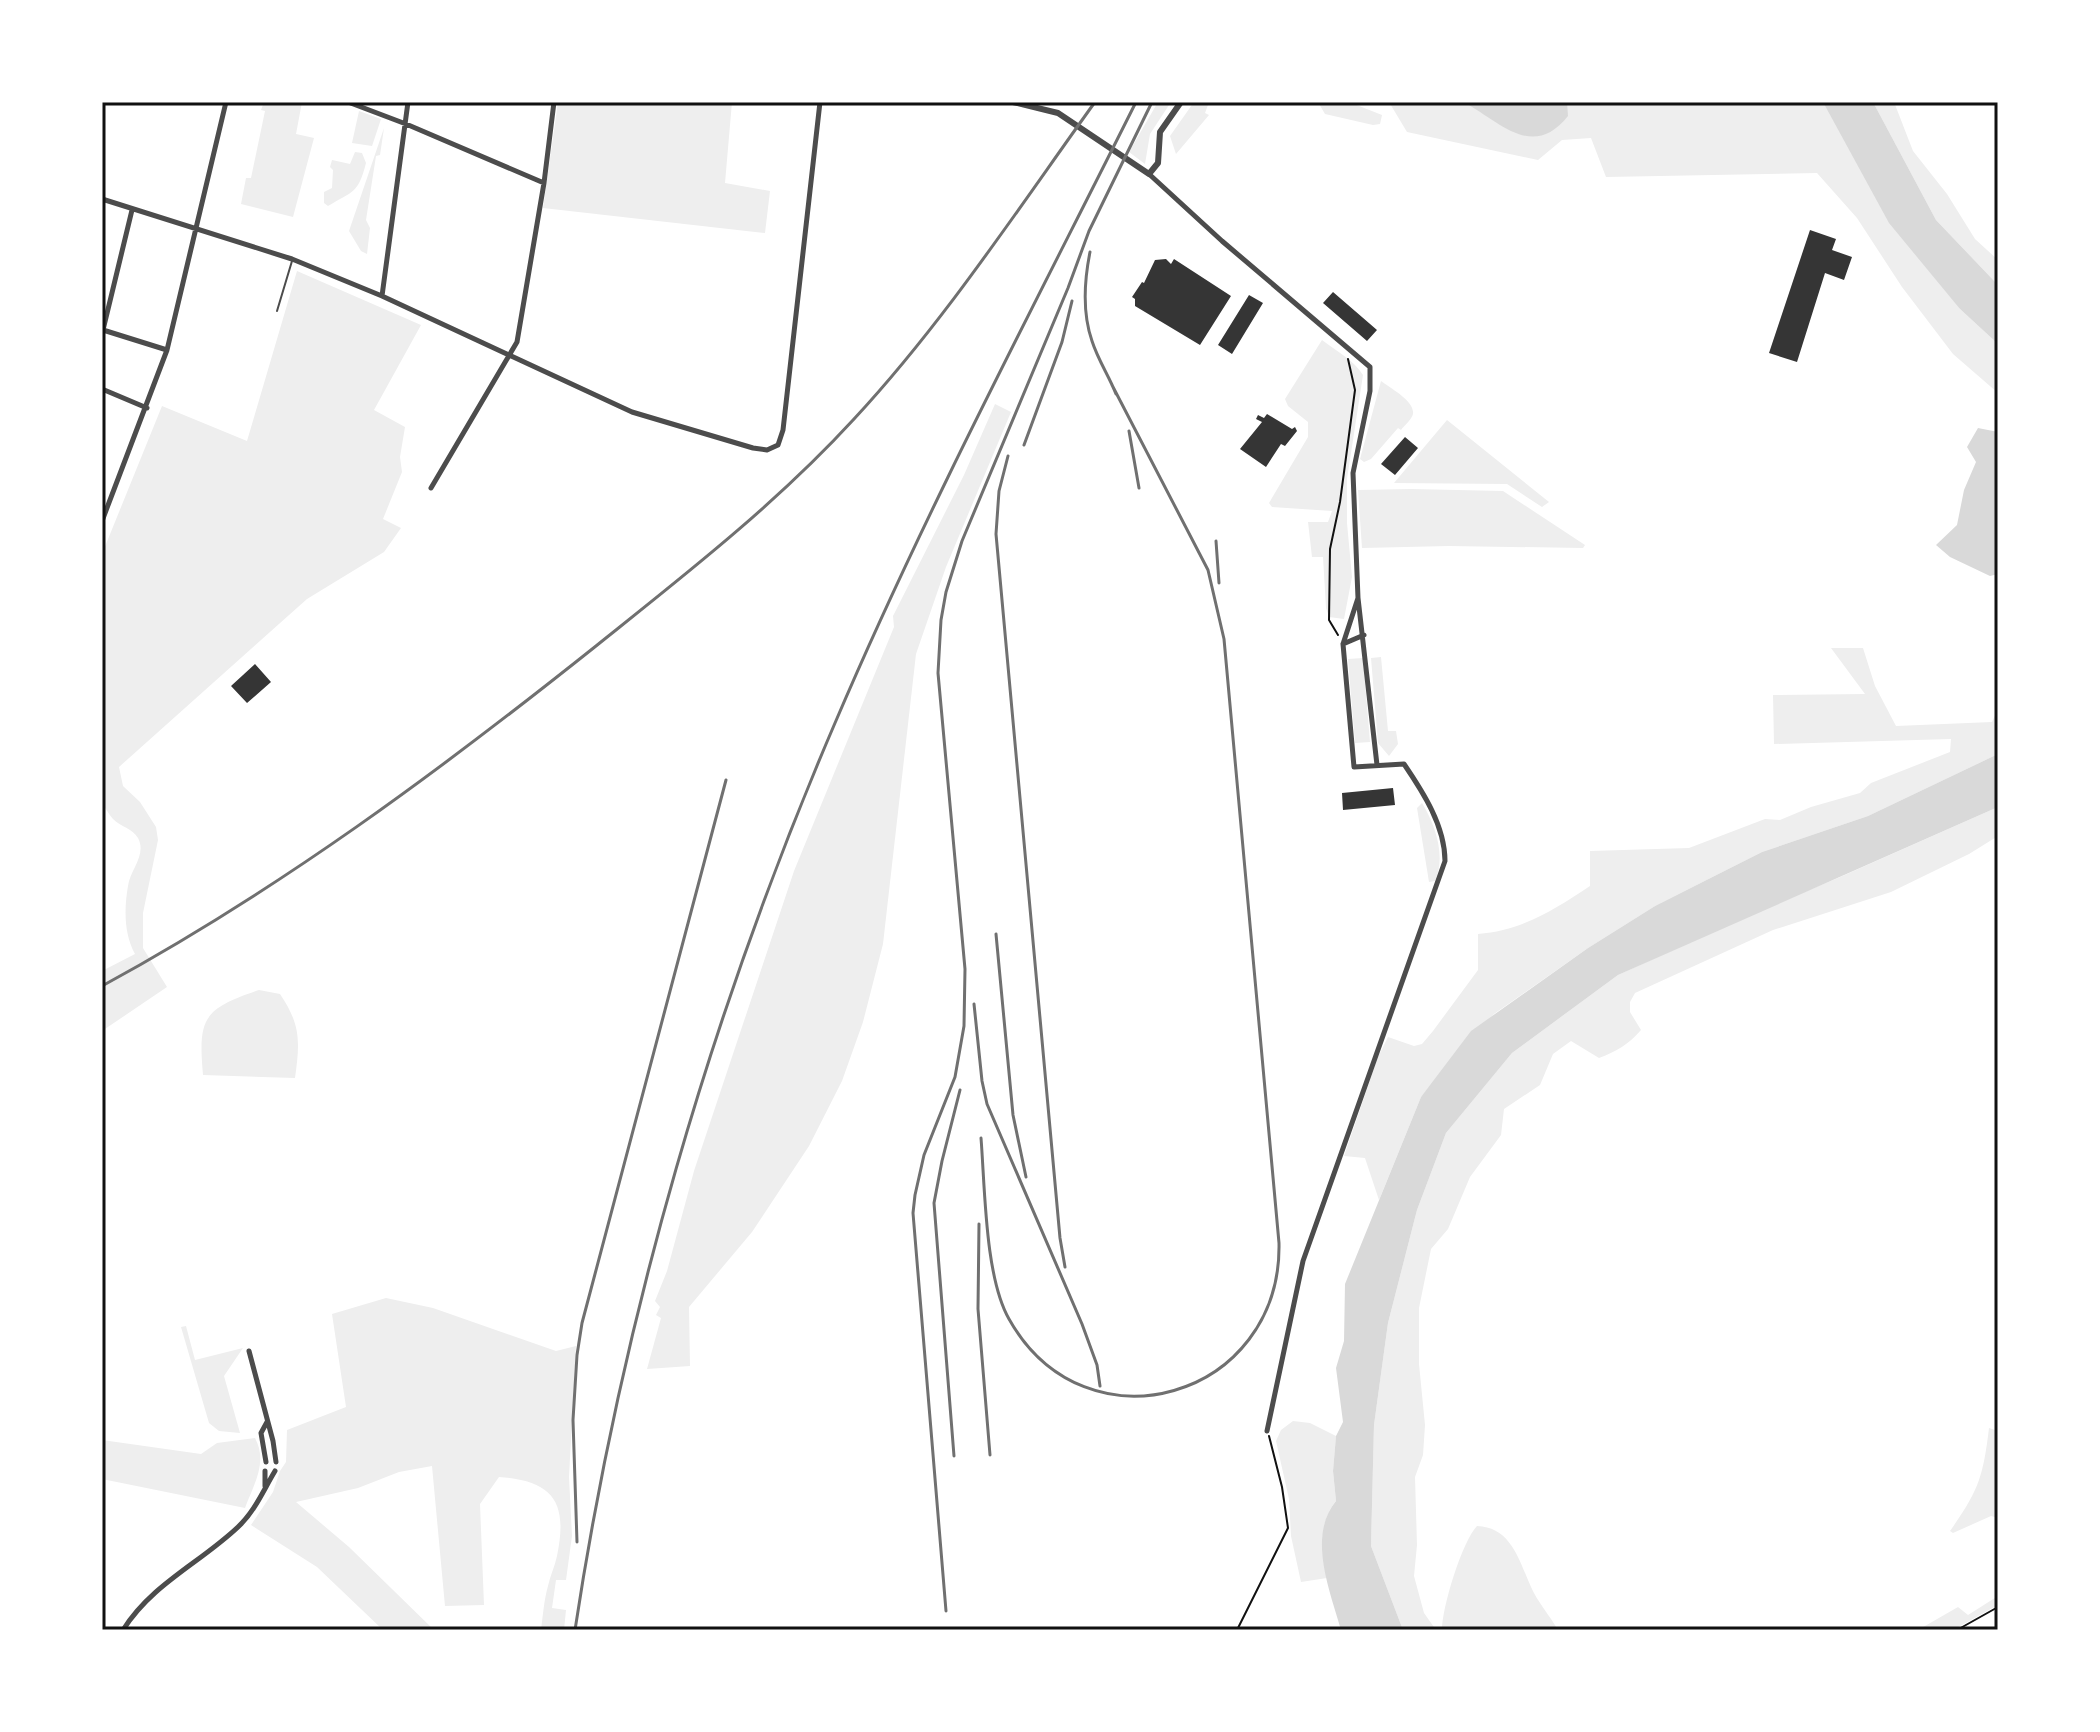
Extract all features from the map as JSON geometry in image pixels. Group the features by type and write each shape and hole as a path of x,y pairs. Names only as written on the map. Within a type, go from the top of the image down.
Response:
{"street":[{"path":"102,521 167,350 226,102"},
{"path":"348,102 544,183"},
{"path":"382,296 408,102"},
{"path":"431,488 510,356 521,329 554,102"},
{"path":"102,199 292,259 382,296 632,412 766,450 777,446 781,440 820,102"},
{"path":"1013,102 1058,113 1149,174 1256,271 1370,367 1370,391 1353,473 1358,598 1377,765"},
{"path":"1149,174 1158,163 1160,132 1181,102"},
{"path":"132,210 103,330 167,350"},
{"path":"102,389 147,408"},
{"path":"1267,1431 1303,1261 1445,861 1438,826 1404,764 1354,767 1343,644 1358,598"},
{"path":"1349,628 1364,635"},
{"path":"1343,644 1364,635"},
{"path":"249,1351 276,1462"},
{"path":"266,1462 261,1433 268,1421"},
{"path":"265,1471 265,1488"},
{"path":"123,1630 132,1615 172,1576 235,1530 254,1508 275,1471"}],"lane":[{"path":"277,311 292,259"}],"path":[{"path":"1343,644 1329,620 1330,549 1355,390 1348,357"},
{"path":"1237,1630 1288,1528 1273,1445 1267,1431"},
{"path":"1957,1630 1998,1607"}],"shaded area":[{"path":"264,102 302,102 296,134 314,138 293,217 241,204 246,178 251,178 265,111 261,110"},
{"path":"558,102 732,102 725,183 770,191 765,233 543,208"},
{"path":"1158,102 1171,102 1150,134 1145,164 1129,152"},
{"path":"1194,102 1205,102 1208,105 1205,113 1209,115 1176,154 1170,136"},
{"path":"1318,102 1349,102 1382,115 1380,124 1325,114"},
{"path":"1389,102 1823,102 1960,309 1998,344 1998,393 1953,354 1902,287 1857,218 1817,173 1606,177 1591,138 1562,140 1538,160 1407,132"},
{"path":"1464,102 1567,102 1568,116 1555,129 1542,135 1529,136 1504,127"},
{"path":"1823,102 1873,102 1936,220 1998,285 1998,344 1960,309 1889,223"},
{"path":"1873,102 1894,102 1913,151 1947,194 1975,239 1998,260 1998,285 1936,220"},
{"path":"359,111 381,119 372,146 352,143"},
{"path":"384,128 380,155 376,156 366,220 370,228 367,254 361,251 349,231"},
{"path":"355,152 362,153 366,163 360,181 349,194 328,206 324,203 324,192 332,188 332,160 350,164"},
{"path":"297,271 421,325 374,410 405,427 400,457 402,472 383,519 401,528 384,552 307,599 119,767 123,786 140,802 156,827 158,840 143,913 143,948 167,987 102,1031 102,971 135,954 127,930 126,904 129,880 141,850 136,835 113,819 102,804 102,554 162,406 247,441"},
{"path":"1322,340 1350,360 1363,375 1347,479 1352,577 1344,619 1329,617 1323,557 1312,557 1308,522 1328,522 1332,511 1272,507 1269,503 1308,437 1308,422 1288,406 1285,399"},
{"path":"1381,381 1410,404 1413,414 1401,430 1398,428 1371,459 1364,462 1360,459"},
{"path":"995,404 1011,412 946,567 916,654 883,944 863,1022 842,1081 809,1146 752,1232 689,1307 690,1366 647,1369 661,1318 656,1315 660,1307 655,1301 667,1271 694,1171 794,871 894,627 893,616 964,475"},
{"path":"1447,420 1549,502 1542,507 1507,484 1394,483"},
{"path":"1978,428 1998,432 1998,574 1990,576 1950,557 1936,545 1957,525 1964,490 1976,462 1967,447"},
{"path":"1358,490 1503,491 1585,545 1583,548 1362,548"},
{"path":"1831,648 1863,648 1875,686 1896,726 1992,722 1998,709 1998,754 1868,816 1762,852 1655,906 1588,948 1494,1014 1421,1097 1379,1200 1365,1158 1344,1156 1378,1057 1388,1037 1414,1046 1422,1044 1433,1031 1478,970 1478,934 1523,924 1590,886 1590,851 1689,848 1765,819 1780,820 1811,807 1860,793 1871,783 1950,752 1951,739 1774,744 1773,695 1865,694"},
{"path":"1381,657 1388,731 1396,731 1398,744 1389,756 1378,743 1371,658"},
{"path":"1363,658 1370,742 1355,743 1348,659"},
{"path":"1998,754 1998,807 1618,975 1512,1053 1446,1133 1417,1210 1388,1323 1374,1425 1371,1546 1403,1630 1341,1630 1327,1581 1322,1547 1327,1515 1336,1501 1333,1471 1336,1436 1343,1422 1336,1368 1344,1341 1345,1284 1421,1097 1471,1031 1588,948 1655,906 1762,852 1868,816"},
{"path":"1422,803 1435,831 1440,862 1435,881 1429,882 1417,808"},
{"path":"1998,807 1998,836 1969,854 1891,892 1773,930 1635,993 1630,1002 1630,1012 1641,1030 1631,1040 1599,1058 1571,1041 1553,1054 1540,1085 1504,1109 1501,1135 1470,1177 1448,1229 1431,1249 1419,1308 1419,1364 1425,1425 1423,1455 1415,1477 1417,1545 1414,1576 1424,1613 1436,1630 1403,1630 1371,1546 1374,1425 1388,1323 1417,1210 1446,1133 1512,1053 1618,975"},
{"path":"259,990 280,994 292,1015 298,1044 295,1078 203,1075 202,1040 208,1018 226,1003"},
{"path":"386,1298 433,1308 556,1351 576,1346 569,1477 572,1536 566,1580 556,1580 552,1608 566,1610 564,1630 541,1630 557,1556 560,1522 553,1498 533,1484 499,1477 480,1504 484,1605 445,1606 432,1466 399,1472 358,1488 296,1502 349,1547 434,1630 383,1630 317,1567 251,1525 273,1492 286,1462 287,1430 346,1407 332,1314"},
{"path":"186,1326 195,1360 243,1348 224,1376 240,1433 219,1431 209,1423 181,1327"},
{"path":"1293,1421 1310,1423 1336,1436 1333,1471 1336,1501 1326,1518 1322,1538 1327,1578 1301,1582 1291,1536 1289,1499 1276,1441 1281,1430"},
{"path":"1989,1428 1998,1431 1998,1518 1991,1516 1953,1533 1950,1531 1978,1482"},
{"path":"255,1438 260,1464 245,1508 102,1479 102,1440 201,1454 217,1443"},
{"path":"1477,1526 1498,1532 1506,1539 1558,1630 1442,1630 1454,1575"},
{"path":"1998,1596 1998,1605 1953,1630 1918,1630 1958,1607 1968,1615"}],"building":[{"path":"1810,230 1836,239 1832,250 1852,257 1844,280 1825,273 1797,362 1769,353"},
{"path":"1166,259 1171,264 1174,259 1231,296 1200,345 1135,306 1132,297 1144,283 1155,260"},
{"path":"1333,292 1377,330 1367,341 1323,303"},
{"path":"1249,295 1263,303 1232,354 1218,345"},
{"path":"1267,414 1292,429 1295,427 1297,431 1285,446 1281,444 1266,467 1240,449 1262,422 1256,419 1258,415 1264,418"},
{"path":"1405,437 1418,448 1395,475 1381,464"},
{"path":"255,664 271,682 247,703 231,686"},
{"path":"1393,788 1395,805 1343,810 1342,793"}],"railway":[{"path":"102,986 232,910 417,783 596,646 762,509 854,419 919,344 1095,102"},
{"path":"575,1630 618,1398 645,1283 676,1169 749,943 790,832 870,644 981,411 1136,102"},
{"path":"946,1611 913,1213 924,1155 955,1077 964,1026 965,969 938,673 941,620 962,541 1089,231 1152,102"},
{"path":"1090,252 1085,286 1089,330 1116,394"},
{"path":"1024,445 1062,342 1072,301"},
{"path":"981,1138 995,1280 1009,1319 1043,1361 1084,1387 1129,1396 1174,1390 1215,1371 1249,1340 1271,1296 1279,1243 1224,639 1208,570 1112,385"},
{"path":"1129,431 1139,488"},
{"path":"1008,456 999,491 996,534 1065,1267"},
{"path":"1216,541 1219,583"},
{"path":"577,1542 573,1420 582,1323 726,780"},
{"path":"996,934 1013,1115 1026,1177"},
{"path":"974,1004 987,1104 1082,1324 1097,1365 1100,1386"},
{"path":"954,1456 934,1203 960,1090"},
{"path":"979,1224 978,1309 990,1455"}]}
